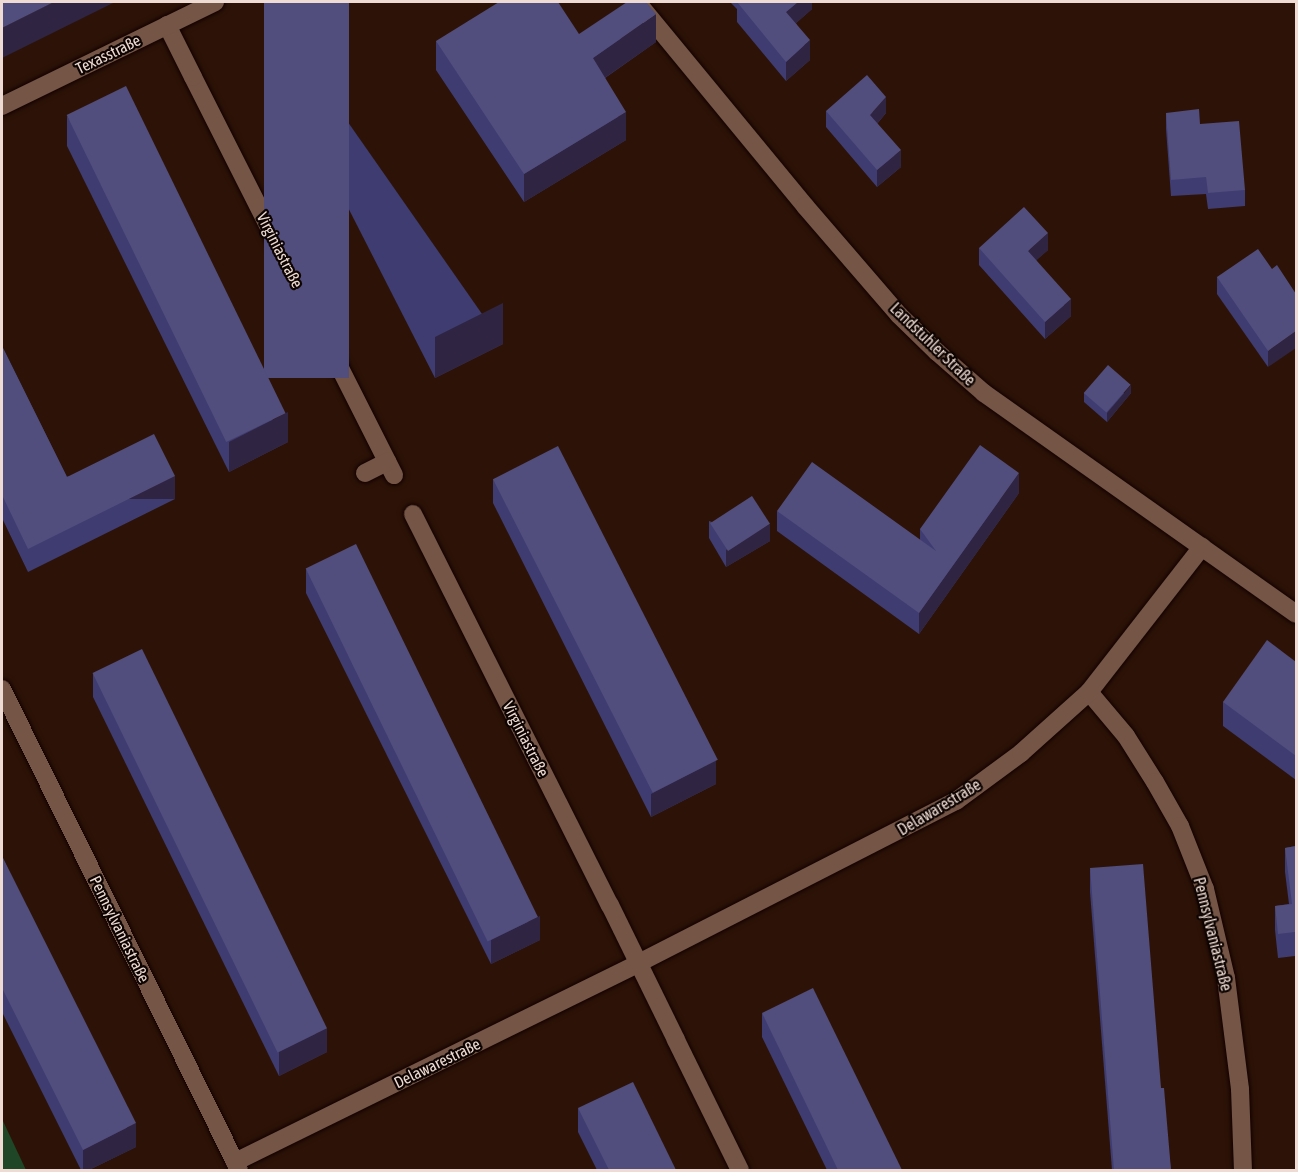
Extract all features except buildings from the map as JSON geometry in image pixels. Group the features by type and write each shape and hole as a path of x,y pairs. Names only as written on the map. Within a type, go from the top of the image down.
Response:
{"street":[{"name":"Texasstraße","path":"2,106 214,2"},
{"name":"Landstuhler Straße","path":"637,2 805,206 899,315 937,352 984,393 1296,614"},
{"name":"Virginiastraße","path":"167,25 390,469 365,473"},
{"name":"Virginiastraße","path":"413,514 639,963"},
{"name":"Delawarestraße","path":"237,1166 956,801 1021,753 1089,692 1202,547"},
{"name":"Pennsylvaniastraße","path":"2,688 237,1166"},
{"name":"Pennsylvaniastraße","path":"1089,692 1126,736 1155,782 1180,826 1205,890 1226,978 1240,1089 1244,1170"},
{"path":"639,963 740,1170"}],"green space":[{"path":"2,1119 26,1170 2,1170"}]}
